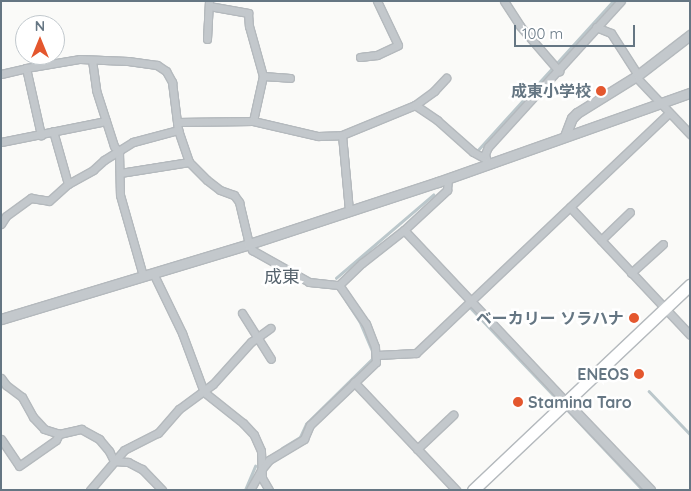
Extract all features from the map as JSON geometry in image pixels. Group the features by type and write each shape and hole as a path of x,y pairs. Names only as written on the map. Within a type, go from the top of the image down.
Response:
{"highway":[{"path":"473,490 690,285"}],"street":[{"path":"360,57 377,54 398,45 376,1"},
{"path":"504,1 520,26 556,68"},
{"path":"486,162 488,148 556,68 621,1"},
{"path":"207,39 209,4 248,13 249,26 263,76 253,121"},
{"path":"596,27 611,32 636,76 690,134"},
{"path":"565,136 572,118 577,113 636,76 690,35"},
{"path":"1,74 80,59 138,62 157,65 166,71 172,82 178,130 189,162 207,180 220,190 234,195 240,202 248,244 252,250 309,282 339,285 362,263 404,230 446,190 448,179"},
{"path":"92,60 96,90 114,146 119,152 120,195 143,276"},
{"path":"26,68 41,135"},
{"path":"263,76 290,78"},
{"path":"177,122 253,121 318,136 342,135 415,105 434,91 446,78"},
{"path":"1,319 248,244 448,179 486,162 690,92"},
{"path":"415,105 437,120 486,162"},
{"path":"377,355 416,353 669,113"},
{"path":"1,142 106,121"},
{"path":"1,224 6,216 31,198 49,201 68,184 133,142 178,130"},
{"path":"53,131 68,184"},
{"path":"342,135 349,211"},
{"path":"120,173 189,162"},
{"path":"570,207 690,335"},
{"path":"600,240 630,212"},
{"path":"404,230 470,302 650,490"},
{"path":"631,273 663,244"},
{"path":"153,273 182,333 204,392 243,422 254,435 260,451 262,478 269,490"},
{"path":"250,490 269,460 304,439 310,426 376,362 377,355 366,324 339,285"},
{"path":"242,313 271,359"},
{"path":"90,490 124,450 158,433 179,409 204,392 251,342 270,328"},
{"path":"1,378 6,385 22,397 33,417 44,429 59,434 81,429 99,439 109,451 114,461"},
{"path":"354,382 456,490"},
{"path":"417,449 453,415"},
{"path":"1,439 19,466 56,440 59,434"},
{"path":"114,461 128,462 142,469 162,490"}],"waterway":[{"path":"477,151 613,1"},
{"path":"336,278 433,195"},
{"path":"282,448 300,437 306,424 372,359 372,351 359,321 346,301"},
{"path":"469,306 561,403"},
{"path":"649,391 690,434"},
{"path":"565,407 643,490"},
{"path":"245,490 255,466"}],"place":[{"name":"成東小学校","path":"601,91"},
{"name":"ベーカリー ソラハナ","path":"634,318"},
{"name":"ENEOS","path":"639,374"},
{"name":"Stamina Taro","path":"518,402"}],"district":[{"name":"成東","path":"282,277"}]}
